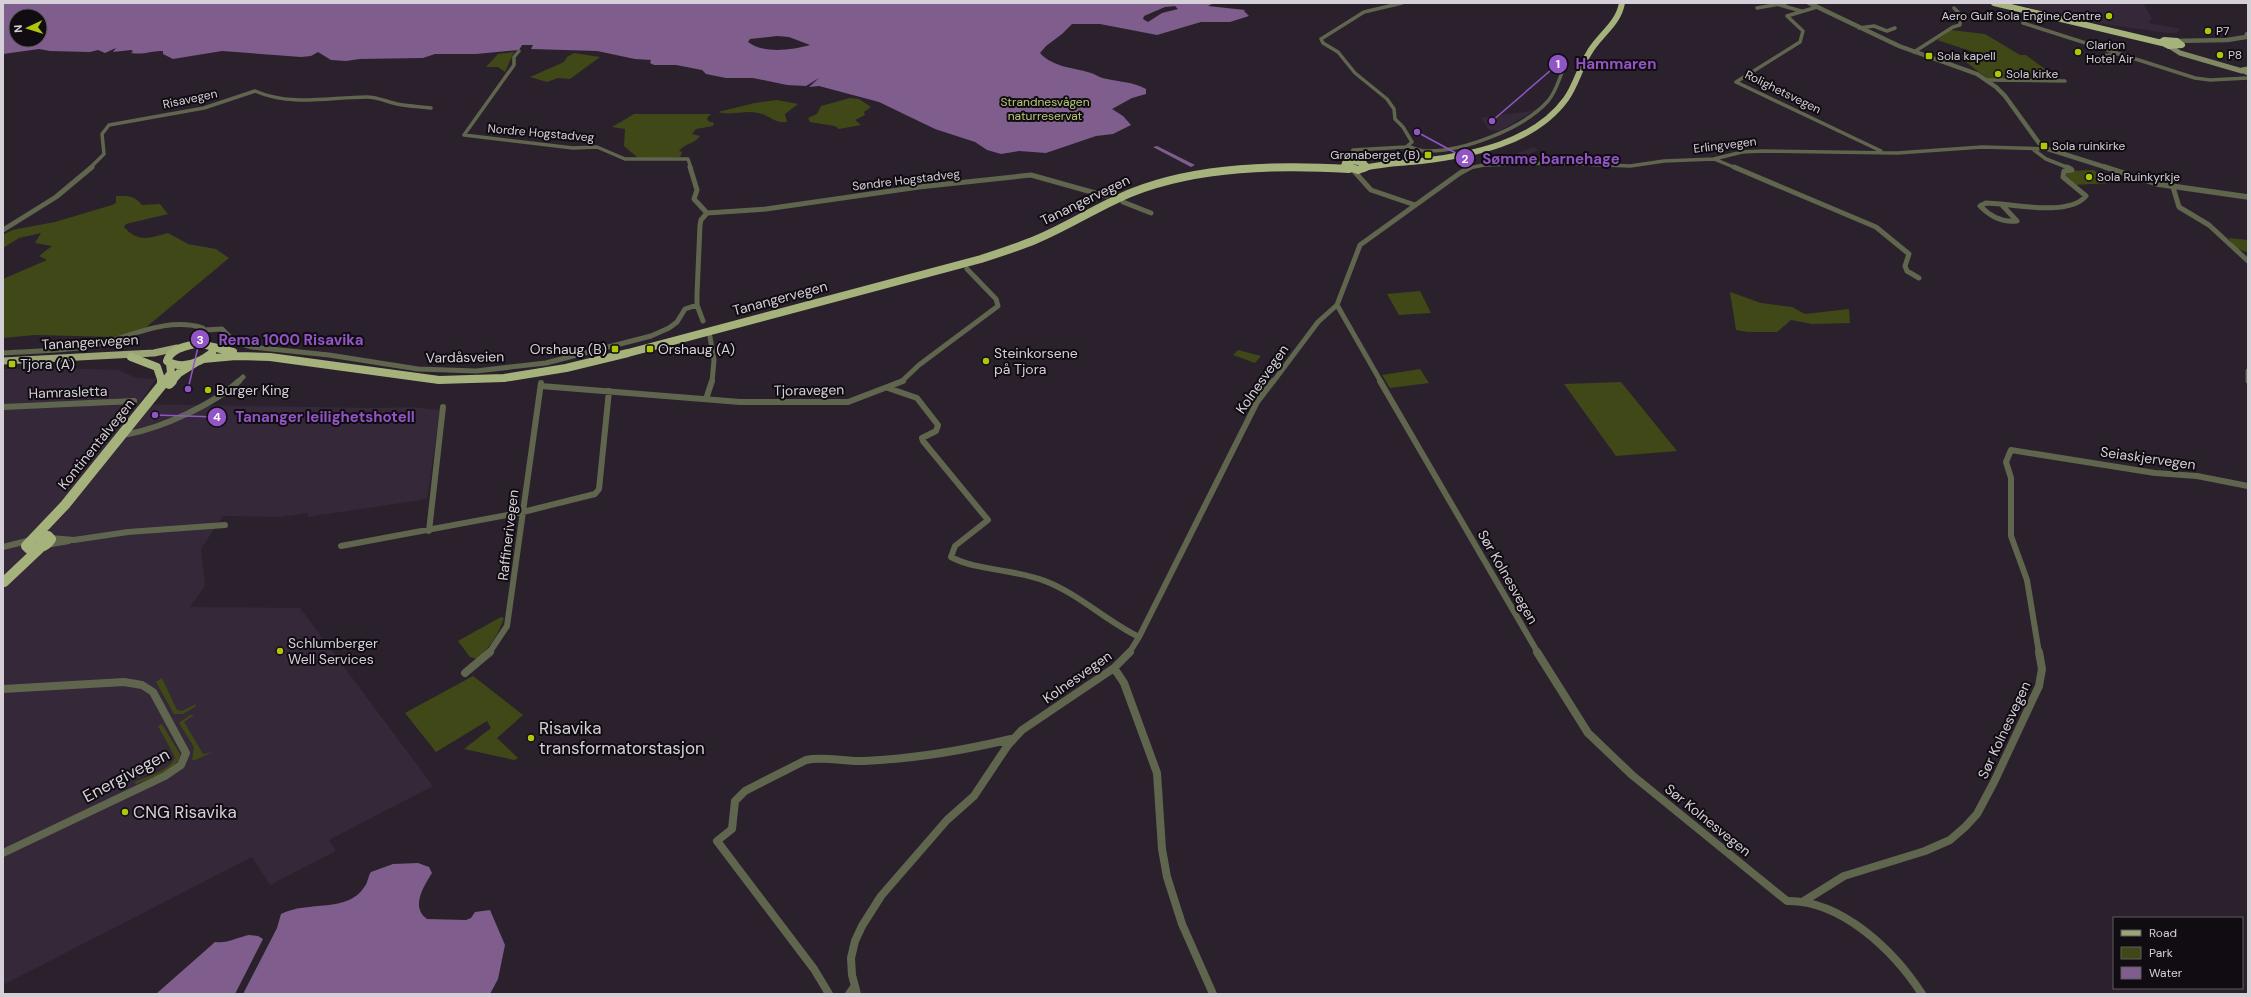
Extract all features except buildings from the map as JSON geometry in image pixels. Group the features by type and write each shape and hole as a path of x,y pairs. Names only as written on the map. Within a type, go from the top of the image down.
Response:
{"highway":[{"path":"1361,167 1459,151 1497,142 1529,126 1550,110 1562,97 1584,51 1611,22 1617,11 1618,3"},
{"path":"1349,166 1361,167 1475,151 1510,140 1538,125 1556,111 1567,98 1589,52 1615,23 1621,12 1622,3"},
{"path":"1994,3 2180,46"},
{"path":"1999,3 2163,42"},
{"name":"Tanangervegen","path":"177,348 190,344 210,345 227,351 316,358 428,375 470,376 528,370 590,358 971,258 1029,238 1128,190 1168,177 1227,168 1335,165 1349,166"},
{"name":"Tanangervegen","path":"169,362 181,365 199,361 237,357 313,363 429,379 477,380 529,374 612,357 981,259 1035,240 1133,192 1170,180 1233,170 1349,166"},
{"path":"199,361 212,353 210,345"},
{"name":"Kontinentalvegen","path":"4,583 52,528 128,434 166,383 170,373 168,355 177,348"},
{"path":"131,357 157,366 166,383 195,368 237,357"},
{"name":"Kontinentalvegen","path":"38,543 65,505 166,383 199,361"}],"main road":[{"path":"2170,43 2185,55"},
{"path":"2180,46 2176,49 2185,55 2231,67 2246,73"},
{"name":"Tanangervegen","path":"3,362 154,353 177,348"},
{"name":"Tanangervegen","path":"3,362 131,357 154,357 169,362"}],"street":[{"path":"1402,3 1364,12 1321,41 1338,52 1356,73 1387,99 1394,109 1395,119 1403,127 1411,139 1412,144 1408,146"},
{"path":"1757,8 1786,3"},
{"path":"1809,3 1859,28 1914,52 1965,70 1986,80 2006,96 2033,138 2048,150 2142,180 2173,187 2248,197"},
{"path":"1780,4 1801,11"},
{"name":"Rolighetsvegen","path":"1817,7 1786,16 1803,31 1800,42 1736,82 1883,152"},
{"path":"1914,52 1953,27 1960,25 1960,14 1954,8"},
{"path":"2023,23 2198,78 2246,73"},
{"path":"1859,28 1874,26 1887,31 1895,28"},
{"path":"2170,43 2234,40 2246,37 2248,35"},
{"path":"2180,46 2198,41 2230,41 2248,35"},
{"name":"Nordre Hogstadveg","path":"519,51 514,57 514,64 464,135 574,148 597,147 625,159 688,159 697,190 694,199 707,213"},
{"path":"2106,55 2122,54"},
{"path":"1349,166 1350,153 1353,150 1361,148 1408,146 1422,150 1434,150 1476,141 1504,131 1535,113 1547,102 1566,63"},
{"path":"1986,80 2065,82"},
{"name":"Risavegen","path":"3,230 56,197 98,162 104,154 101,142 103,131 109,125 204,108 255,91 268,96 297,100 317,101 372,98 397,104 431,108"},
{"name":"Erlingvegen","path":"1415,204 1464,170 1474,166 1554,163 1630,166 1664,161 1714,159 1742,152 1763,151 1903,153 1982,147 2048,150"},
{"path":"2001,204 2017,221 2004,221 1980,206 1986,203 2054,207 2079,203 2086,198 2084,193 2063,177 2064,171 2072,170 2046,159 2034,150"},
{"path":"1350,153 1361,167 1365,186 1370,190 1415,204"},
{"path":"1714,159 1876,227 1906,250 1909,254 1905,266 1907,271 1919,278"},
{"name":"Søndre Hogstadveg","path":"707,213 766,209 919,187 1031,175 1106,196"},
{"path":"2173,187 2179,207 2209,225 2248,261"},
{"path":"1123,202 1151,213"},
{"path":"1337,305 1360,245 1415,204"},
{"path":"703,321 697,305 700,225 701,220 707,213"},
{"name":"Tjoravegen","path":"541,385 740,402 837,404 859,399 888,388 908,378 919,365 998,306 996,299 967,269"},
{"name":"Vardåsveien","path":"205,332 225,331 235,342 252,347 328,355 424,370 484,371 557,361 651,336 669,328 677,322 685,309 697,305"},
{"name":"Kolnesvegen","path":"854,992 851,958 862,923 873,906 947,820 973,797 1012,740 1022,730 1114,668 1127,656 1139,636 1257,402 1318,322 1337,305"},
{"name":"Sør Kolnesvegen","path":"1337,305 1519,623 1588,733 1632,775 1787,901 1804,901 1841,916 1860,929 1900,966 1922,994"},
{"path":"3,353 86,347 177,324 196,325 205,332 210,345"},
{"path":"190,344 205,332"},
{"path":"706,399 712,380 714,349 710,337"},
{"path":"2248,371 2248,381"},
{"name":"Kontinentalvegen","path":"128,434 150,430 225,394 243,377"},
{"name":"Raffinerivegen","path":"465,673 490,652 507,626 541,385"},
{"path":"888,388 917,398 938,425 936,431 922,438 923,441 988,520 955,546 951,557 963,562 1032,576 1052,584 1074,595 1124,630 1139,636"},
{"path":"342,546 429,531 523,512 592,495 599,491 606,406 609,391"},
{"name":"Hamrasletta","path":"3,407 134,401"},
{"path":"429,531 443,407"},
{"name":"Sør Kolnesvegen","path":"1804,901 1844,876 1925,851 1950,840 1977,814 1994,782 2042,678 2028,580 2011,536 2011,478 2006,462 2011,450 2014,449 2045,454"},
{"name":"Seiaskjervegen","path":"2045,454 2155,473 2197,476 2248,486"},
{"path":"3,548 128,532 225,524"},
{"path":"3,548 38,543"},
{"path":"1114,668 1124,683 1157,773 1160,788 1164,859 1170,890 1183,929 1213,994"},
{"name":"Energivegen","path":"3,689 124,682 142,684 153,692 186,748 187,755 182,763 165,776 3,853"},
{"path":"829,994 814,969 717,841 727,836 733,829 735,820 735,801 745,791 806,760 817,758 862,761 972,748 1012,740"}],"shaded area":[{"path":"2011,3 2143,3 2152,18 2149,23 2181,29 2176,33 2167,33 2104,24 2065,17"},
{"path":"1536,110 1500,131 1489,130 1481,118"},
{"path":"1533,147 1539,150 1520,156 1516,160 1509,163 1500,159 1507,156 1511,159 1515,156 1513,155"},
{"path":"61,368 119,370 136,378 156,379 139,404 377,408 409,407 440,410 427,499 307,517 308,513 280,517 223,516 201,549 205,586 190,607 300,608 433,786 329,840 336,851 270,885 252,857 3,985 3,369"}],"green space":[{"path":"1951,30 1985,34 2020,55 2026,55 2060,80 1988,79 1957,55 1977,53 1937,40"},
{"path":"514,52 505,72 498,67 486,67 498,54"},
{"path":"574,53 600,57 570,79 558,78 547,82 530,77 564,62 567,57"},
{"path":"850,98 859,99 871,107 864,112 865,115 855,120 861,125 839,129 835,126 810,122 808,118 817,114 821,106"},
{"path":"777,100 798,104 785,114 787,122 778,121 766,115 753,112 718,112 755,103"},
{"path":"634,114 711,114 707,118 708,121 714,123 713,126 696,129 692,134 700,136 695,141 681,148 679,151 682,152 680,157 638,158 624,146 625,129 612,127"},
{"path":"2094,170 2111,183 2074,185 2065,177 2067,171"},
{"path":"116,196 127,196 136,199 142,205 160,204 168,214 126,224 124,227 134,235 150,238 168,233 188,244 216,249 229,258 144,329 114,337 35,335 3,338 3,279 47,260 39,256 52,246 35,243 41,233 19,238 3,248 3,235 12,230 55,222 112,205 116,203"},
{"path":"2229,238 2248,240 2248,252 2237,248"},
{"path":"1420,291 1431,313 1399,315 1387,294"},
{"path":"1730,292 1761,303 1792,307 1805,314 1849,309 1850,323 1812,324 1791,320 1777,332 1748,332 1736,330"},
{"path":"1238,350 1261,356 1255,363 1233,355"},
{"path":"1420,369 1429,383 1390,388 1382,375"},
{"path":"1621,382 1677,451 1616,456 1564,384"},
{"path":"501,617 504,618 502,624 490,645 477,659 470,657 458,641"},
{"path":"473,676 523,715 497,738 518,758 514,760 464,749 491,728 487,721 436,752 405,713"},
{"path":"162,678 177,710 182,711 196,704 195,707 183,714 174,714 156,682"},
{"path":"190,715 194,715 184,722 203,754 213,752 195,760 192,760 194,747 179,723"},
{"path":"162,724 180,754 179,760 175,765 155,777 136,784 134,782 169,766 173,762 175,757 158,726"}],"water":[{"path":"3,3 1214,3 1208,6 1245,10 1244,11 1249,16 1230,22 1201,22 1157,35 1100,24 1072,24 1040,53 1045,58 1051,62 1091,73 1105,79 1141,87 1146,89 1146,94 1132,98 1112,109 1123,116 1131,125 1113,134 1096,136 1046,153 1019,151 1001,154 987,150 975,142 935,129 879,102 819,86 809,87 819,78 806,86 787,85 753,78 726,78 706,74 702,70 676,65 654,65 650,63 651,60 635,59 597,51 531,49 533,45 522,45 519,50 476,54 435,54 423,58 360,59 346,61 331,60 318,52 311,56 301,57 222,51 173,59 163,54 163,51 140,54 131,53 133,51 131,50 113,52 116,48 105,53 98,50 90,52 50,51 39,49 3,54","holes":["1175,6 1178,9 1162,13 1148,22 1143,19 1144,16 1165,7","777,36 789,37 810,45 769,50 754,46 748,42 750,39"]},
{"path":"1157,146 1195,165 1191,167 1153,147"},
{"path":"418,863 429,867 432,873 422,890 419,903 419,909 427,919 466,920 471,918 475,912 490,910 505,945 498,979 490,994 243,994 277,928 281,914 292,910 327,905 348,900 358,895 367,883 371,872 393,864"},
{"path":"249,935 258,936 263,939 235,994 156,994 215,942 228,941"}],"place":[{"name":"Aero Gulf Sola Engine Centre","path":"2109,16"},
{"name":"P7","path":"2208,31"},
{"name":"Clarion Hotel Air","path":"2078,52"},
{"name":"P8","path":"2220,55"},
{"name":"Sola kapell","path":"1929,56"},
{"name":"Sola kirke","path":"1998,74"},
{"name":"Hammaren","path":"1492,121"},
{"name":"Sømme barnehage","path":"1417,132"},
{"name":"Sola ruinkirke","path":"2044,146"},
{"name":"Grønaberget (B)","path":"1428,155"},
{"name":"Sola Ruinkyrkje","path":"2089,177"},
{"name":"Orshaug (B)","path":"615,349"},
{"name":"Orshaug (A)","path":"650,349"},
{"name":"Steinkorsene på Tjora","path":"986,361"},
{"name":"Tjora (A)","path":"12,364"},
{"name":"Rema 1000 Risavika","path":"188,389"},
{"name":"Burger King","path":"208,390"},
{"name":"Tananger leilighetshotell","path":"155,415"},
{"name":"Schlumberger Well Services","path":"280,651"},
{"name":"Risavika transformatorstasjon","path":"531,738"},
{"name":"CNG Risavika","path":"125,812"}],"park label":[{"name":"Strandnesvågen naturreservat","path":"1045,109"}]}
